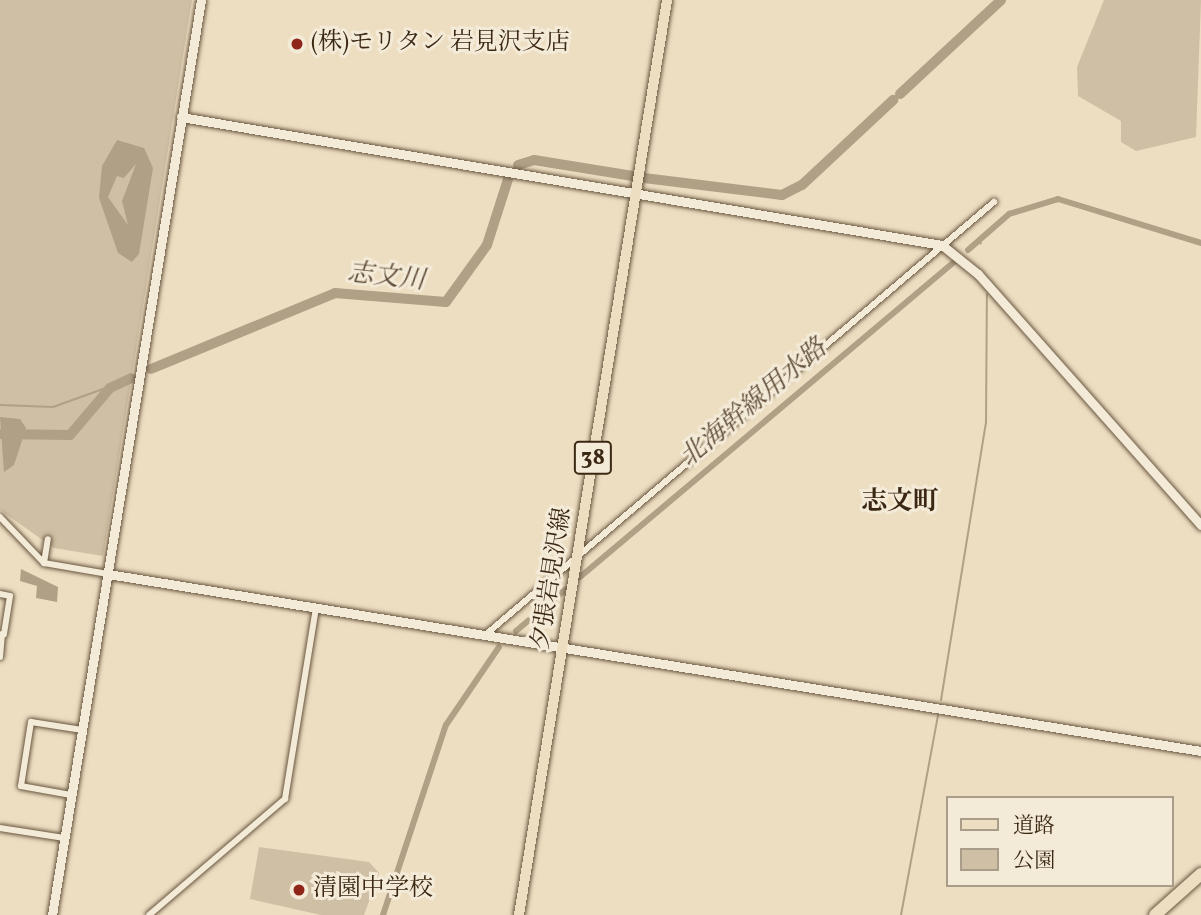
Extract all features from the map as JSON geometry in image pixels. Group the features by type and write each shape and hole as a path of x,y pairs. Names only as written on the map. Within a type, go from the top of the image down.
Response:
{"highway":[{"path":"1155,915 1201,873"},
{"path":"1168,915 1201,885"}],"main road":[{"name":"夕張岩見沢線","path":"519,915 667,0"}],"street":[{"path":"52,915 201,0"},
{"path":"181,117 942,245 978,274 1201,525"},
{"path":"484,636 578,553 994,202"},
{"path":"0,517 44,563 1201,751"},
{"path":"44,563 48,539"},
{"path":"0,594 10,596 0,657"},
{"path":"149,915 285,799 316,608"},
{"path":"71,795 21,786 31,722 82,730"},
{"path":"0,828 64,838"}],"green space":[{"path":"0,0 192,0 103,556 54,548 0,510"},
{"path":"1104,0 1201,0 1196,137 1136,151 1121,142 1121,121 1078,96 1077,67"},
{"path":"259,847 369,862 379,873 364,915 321,915 250,899"}],"shaded area":[{"path":"117,140 144,148 153,168 139,254 132,262 118,253 99,198 102,166","holes":["136,164 122,201 128,225 108,197 117,176 124,178"]},
{"path":"0,417 20,419 26,428 14,465 4,472"},
{"path":"21,569 58,587 57,602 36,598 37,586 20,581"}],"waterway":[{"name":"志文川","path":"900,94 1001,0"},
{"name":"志文川","path":"644,178 782,195 802,185 893,100"},
{"name":"志文川","path":"518,165 534,160 633,176"},
{"name":"志文川","path":"151,369 335,293 446,302 487,245 509,176"},
{"name":"北海幹線用水路","path":"968,250 1009,214 1058,199 1201,243"},
{"name":"北海幹線用水路","path":"979,240 981,244"},
{"name":"北海幹線用水路","path":"580,577 954,262"},
{"path":"941,700 986,423 987,294"},
{"name":"志文川","path":"0,434 70,435 110,388 131,378"},
{"path":"0,405 53,407 114,385"},
{"name":"北海幹線用水路","path":"516,631 566,589"},
{"name":"北海幹線用水路","path":"383,915 446,725 499,647"},
{"path":"901,915 938,715"}],"place":[{"name":"(株)モリタン 岩見沢支店","path":"297,44"},
{"name":"清園中学校","path":"299,890"}],"district":[{"name":"志文町","path":"900,503"}]}
